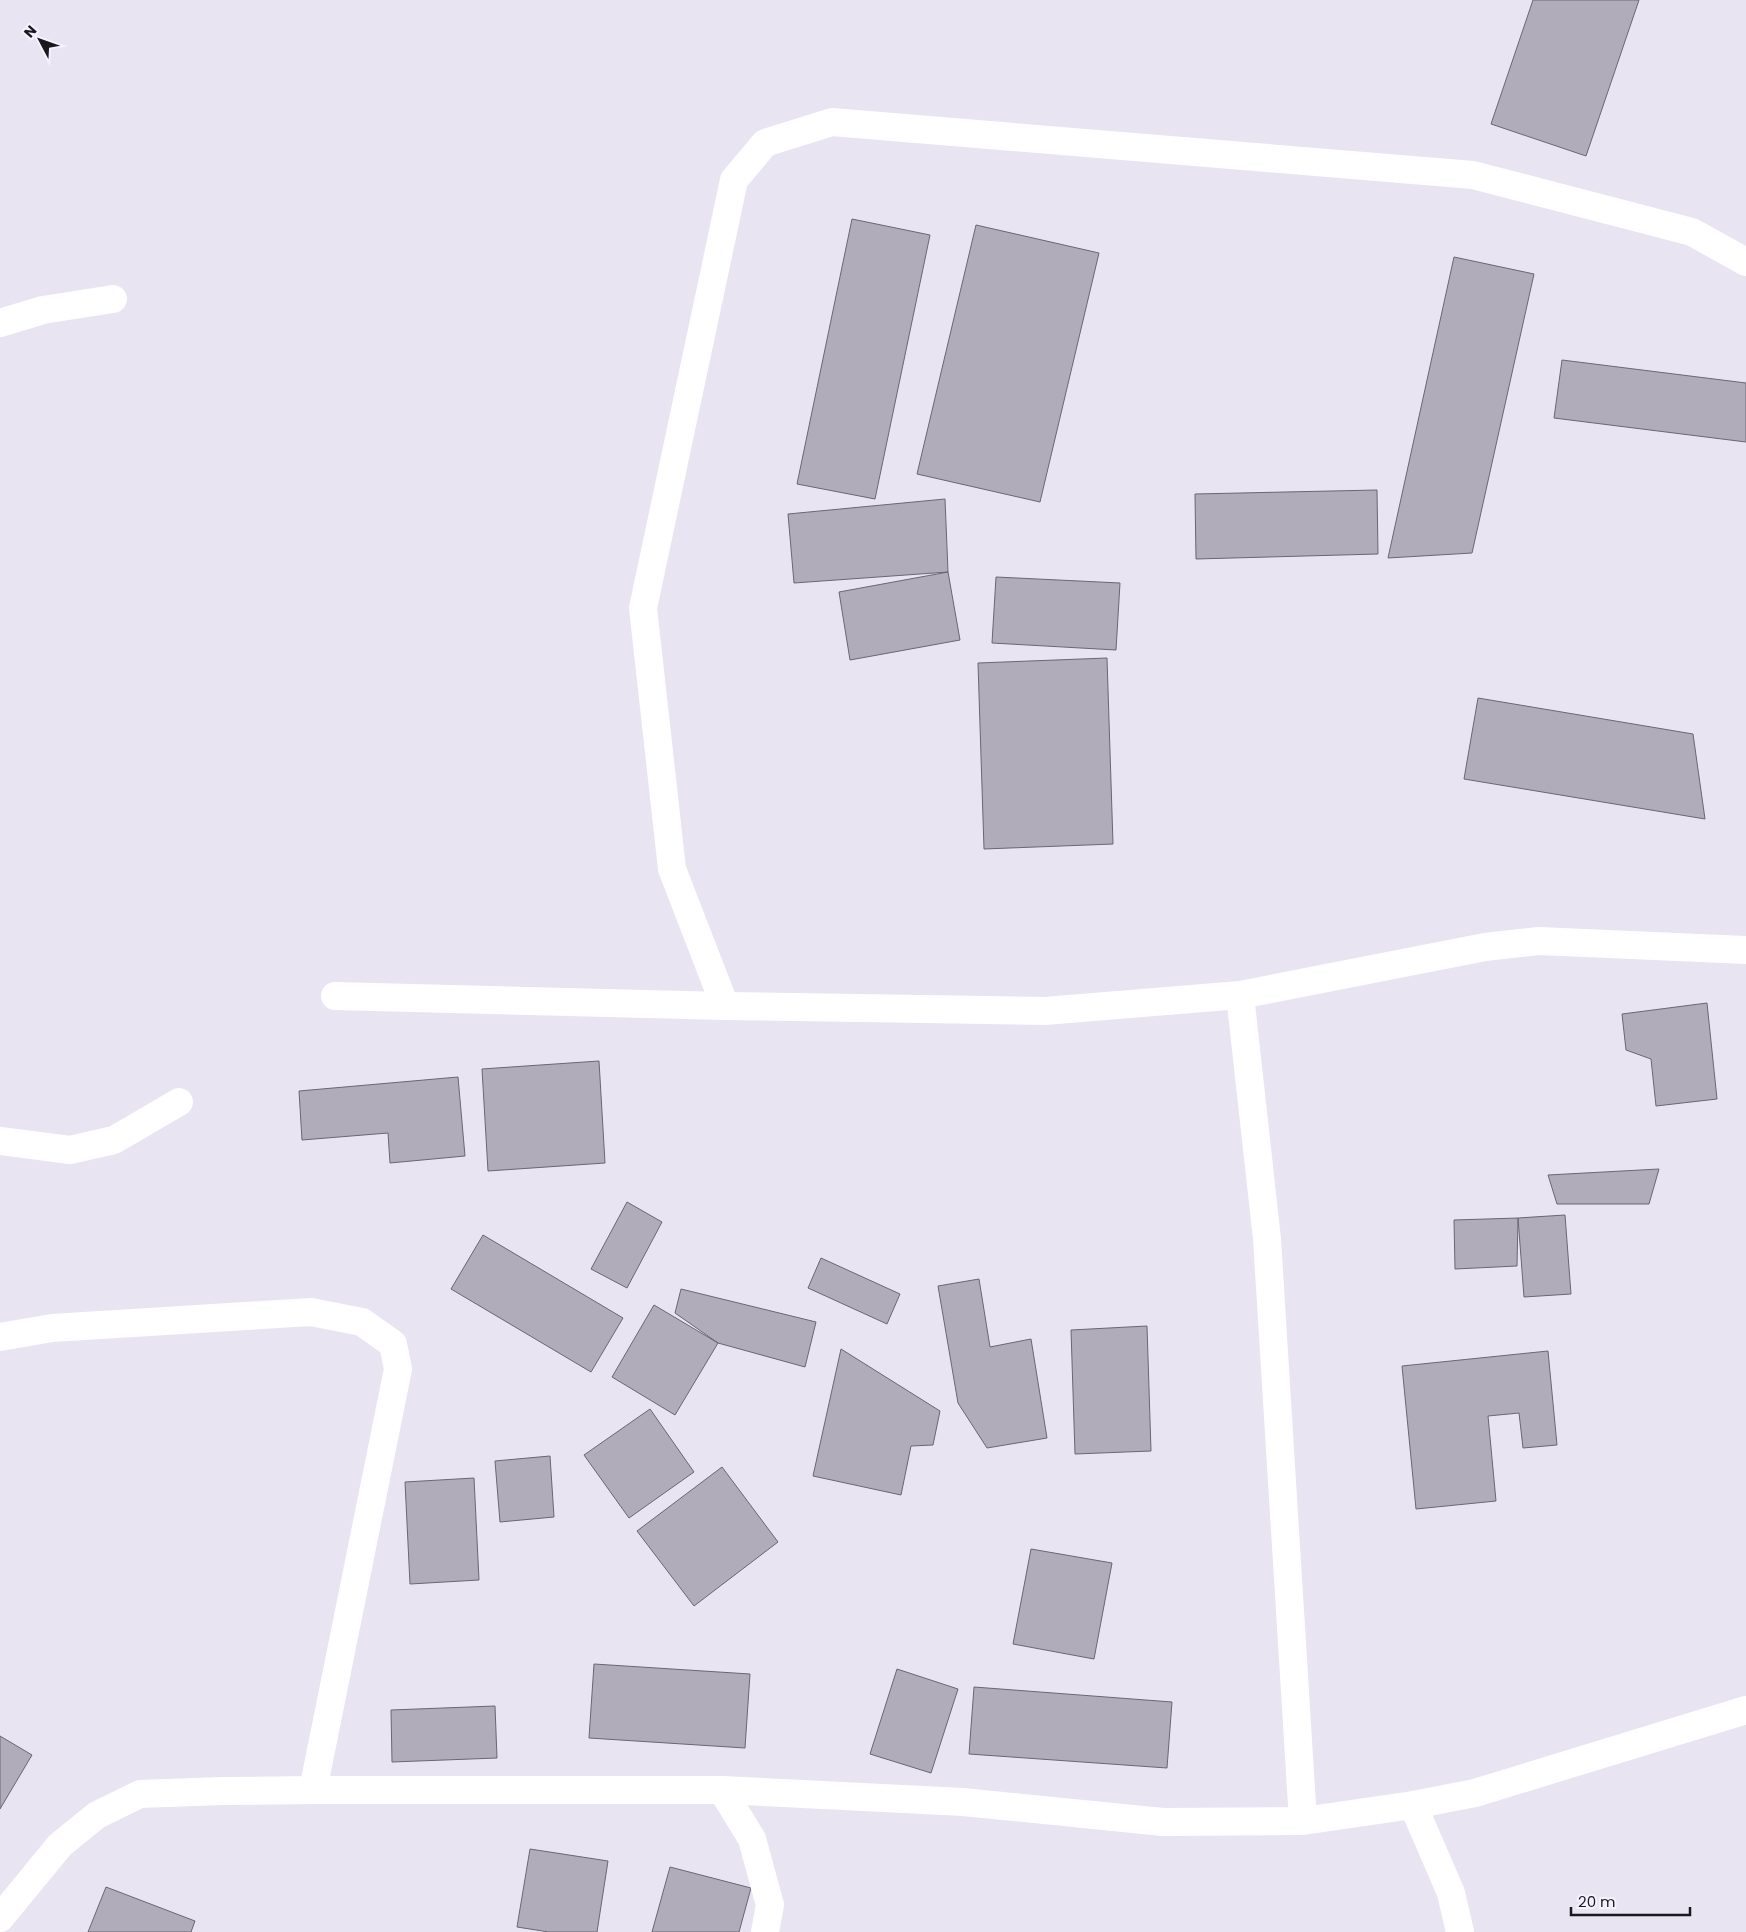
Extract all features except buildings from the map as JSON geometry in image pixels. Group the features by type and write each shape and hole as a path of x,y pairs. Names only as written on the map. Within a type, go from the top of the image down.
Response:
{"street":[{"path":"725,1006 672,869 643,608 734,180 765,143 832,122 1473,175 1692,232 1746,262"},
{"path":"0,323 43,310 113,299"},
{"path":"335,996 725,1006 1045,1011 1240,995 1486,947 1538,942 1746,950"},
{"path":"1240,995 1267,1239 1303,1820"},
{"path":"0,1141 70,1150 114,1140 180,1102"},
{"path":"0,1337 52,1328 311,1312 362,1322 393,1344 398,1370 313,1790"},
{"path":"0,1918 60,1844 97,1814 140,1794 313,1790 722,1790 963,1802 1163,1822 1303,1820 1413,1805 1475,1793 1746,1710"},
{"path":"722,1790 752,1838 770,1905 783,1932"},
{"path":"1413,1805 1451,1893 1460,1932"},
{"path":"765,1932 770,1905"}]}
